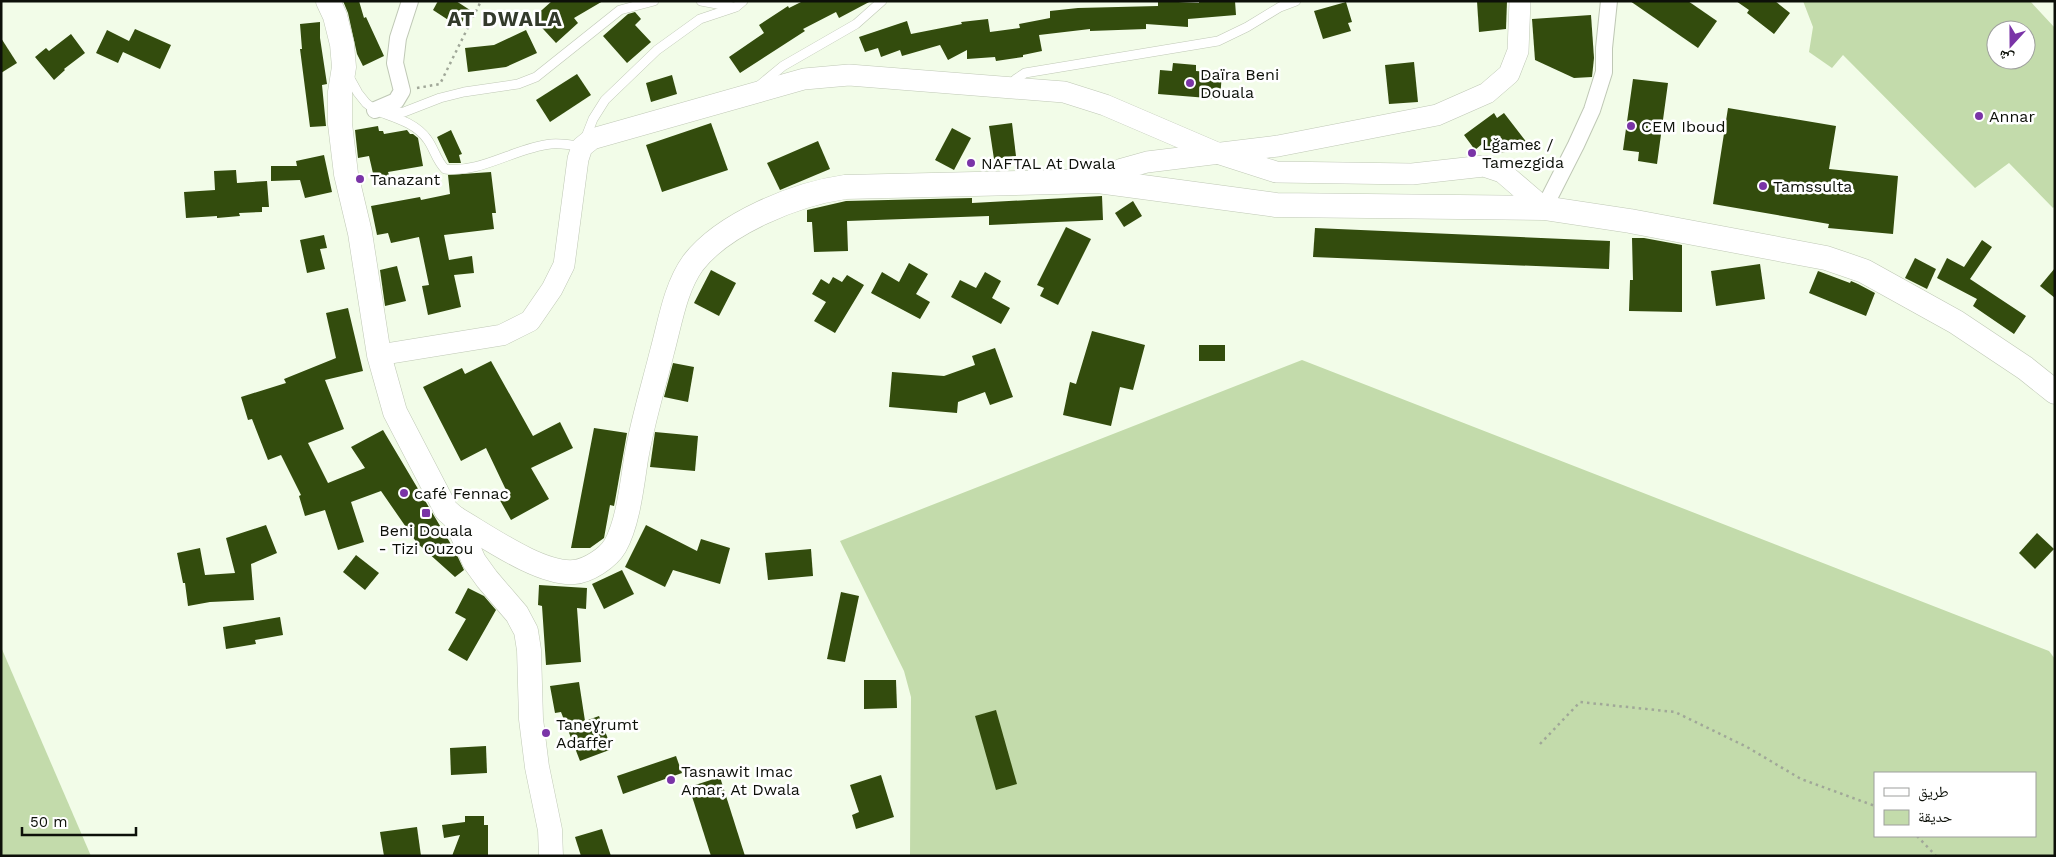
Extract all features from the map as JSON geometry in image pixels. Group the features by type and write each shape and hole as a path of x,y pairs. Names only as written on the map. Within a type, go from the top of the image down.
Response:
{"main road":[{"path":"328,1 335,16 342,44 344,67 340,92 346,174 360,233 379,355 395,412 438,498 446,510 455,518 546,568 575,572 606,556 614,548 620,536 640,437 681,284 693,264 712,243 739,224 822,190 845,187 1098,181 1276,205 1544,208 1713,236 1826,258 1864,271 1956,322 2025,368 2055,392"},
{"path":"455,518 474,561 517,614 526,631 536,757 553,855"}],"street":[{"path":"375,110 396,101 402,91 395,63 398,38 410,1"},
{"path":"1098,181 1122,169 1147,162 1278,146 1437,115 1486,93 1509,74 1518,51 1520,1"},
{"path":"379,355 502,335 530,322 552,289 564,265 578,159 582,147 592,139 804,80 849,75 1064,92 1085,97 1217,153 1276,172 1296,174 1412,174 1484,166 1502,172 1544,208 1592,110 1604,72 1604,48 1609,1"}],"lane":[{"path":"375,110 393,113 404,112 440,98 464,92 518,84 536,77 620,10 654,1"},
{"path":"701,1 739,4"},
{"path":"748,95 783,66 856,24 882,1"},
{"path":"1008,87 1025,73 1218,41 1247,28 1280,7 1296,1"},
{"path":"344,67 358,93 366,103 375,110 409,124 418,130 427,139 439,163 445,169 463,170 549,144 567,144 582,147 593,119 605,100 656,50 700,19 739,4"}],"path":[{"path":"402,91 440,84 481,1"},
{"path":"1540,744 1580,702 1675,712 1746,747 1801,779 1874,806"},
{"path":"1918,837 1936,856"}],"green space":[{"name":"Annar","path":"1803,1 2030,1 2055,28 2055,206 2053,208 2009,163 1975,188 1843,55 1832,68 1809,52 1813,27"},
{"path":"1302,360 2049,651 2055,659 2055,856 910,856 911,697 904,671 840,541"},
{"path":"1,647 91,856 1,856"}],"building":[{"path":"343,1 359,1 364,18 366,17 384,56 363,66 357,54 348,13"},
{"path":"438,1 456,1 470,10 459,27 433,10"},
{"path":"552,1 603,1 574,18 578,23 556,43 533,18"},
{"path":"803,1 871,1 839,18 836,12 803,29 805,31 740,73 729,57 764,33 759,25 788,6 789,8"},
{"path":"1158,1 1199,3 1199,1 1235,1 1236,15 1188,19 1188,27 1146,24 1146,29 1090,31 1090,29 1039,35 1042,51 1023,55 1023,57 996,61 995,57 967,59 967,50 948,60 940,45 902,56 900,50 881,57 878,48 865,52 859,37 907,21 911,34 962,24 961,22 988,19 990,32 1020,28 1019,24 1050,18 1050,11 1078,8 1158,6"},
{"path":"1477,1 1507,1 1506,29 1479,32"},
{"path":"1630,1 1688,1 1717,21 1698,48"},
{"path":"1736,1 1775,1 1790,13 1774,34 1747,13 1749,10"},
{"path":"1346,2 1352,22 1348,23 1351,31 1323,39 1314,11"},
{"path":"635,12 641,19 635,25 651,42 627,63 603,36 628,14"},
{"path":"1591,15 1594,58 1592,77 1574,78 1535,60 1532,19"},
{"path":"320,22 320,38 327,84 322,85 326,126 310,127 300,49 302,49 300,24"},
{"path":"135,29 171,45 160,69 123,52 118,63 96,53 107,30 129,41"},
{"path":"526,30 537,53 506,67 468,72 465,48 494,45"},
{"path":"71,34 85,53 64,69 54,80 35,57 46,48 49,51"},
{"path":"1,38 17,63 1,73"},
{"path":"1414,62 1418,102 1389,104 1385,65"},
{"name":"Daïra Beni Douala","path":"1173,63 1196,65 1196,71 1222,73 1220,99 1158,94 1160,70 1172,71"},
{"path":"577,74 591,95 550,122 536,100"},
{"path":"672,75 677,94 651,102 646,83"},
{"path":"1633,79 1668,83 1657,164 1638,161 1639,152 1623,150"},
{"path":"1728,108 1836,126 1829,169 1898,176 1893,234 1828,228 1829,224 1713,204"},
{"path":"1494,113 1497,118 1504,113 1531,148 1499,153 1494,147 1488,151 1482,144 1475,150 1464,135"},
{"path":"711,123 728,170 662,192 646,145"},
{"path":"1012,123 1016,156 994,159 989,126"},
{"path":"378,126 379,131 383,131 384,134 407,130 418,138 423,166 388,172 390,178 375,182 369,156 358,158 355,130"},
{"path":"952,128 971,138 954,170 935,160"},
{"path":"451,130 462,154 459,155 461,163 449,163 437,137"},
{"path":"818,141 830,169 780,190 767,163"},
{"path":"324,155 332,192 305,198 300,180 271,181 271,166 297,166 296,161"},
{"path":"236,170 237,183 267,181 269,207 262,207 262,212 239,213 240,216 186,218 184,192 215,190 214,171"},
{"path":"491,172 496,213 492,213 494,229 444,235 449,260 472,256 474,273 454,275 461,307 428,315 422,286 429,285 419,237 391,243 388,233 377,235 371,206 420,197 421,200 450,194 448,175"},
{"path":"1102,196 1103,220 989,225 989,216 847,221 848,251 814,252 812,222 807,222 807,210 846,201 972,198 972,203"},
{"path":"1133,201 1142,216 1124,227 1115,213"},
{"path":"1066,227 1091,239 1058,305 1040,296 1044,288 1037,285"},
{"path":"1315,228 1610,241 1609,269 1313,257"},
{"path":"324,235 327,248 320,249 325,269 307,273 300,240"},
{"path":"1632,238 1644,238 1682,245 1682,312 1629,311 1630,280 1633,280"},
{"path":"1982,240 1992,247 1970,279 2026,316 2014,334 1973,306 1977,299 1937,278 1947,258 1964,267"},
{"path":"1915,258 1936,269 1927,289 1905,278"},
{"path":"909,263 928,274 916,294 930,302 920,319 871,293 882,272 899,282"},
{"path":"1760,264 1765,299 1716,306 1711,271"},
{"path":"397,266 406,301 385,306 380,270"},
{"path":"2055,268 2055,298 2040,286"},
{"path":"711,270 736,283 719,316 694,303"},
{"path":"1818,271 1850,283 1851,281 1875,293 1866,316 1809,293"},
{"path":"985,272 1001,281 992,298 1010,308 1001,324 951,297 960,280 976,288"},
{"path":"847,275 864,285 835,333 814,321 826,302 812,294 821,279 829,284 833,277 842,282"},
{"path":"348,308 363,371 325,380 344,429 308,443 328,483 365,468 351,447 383,430 455,551 464,570 455,577 417,543 381,491 351,502 364,542 338,550 325,510 305,516 299,496 301,495 281,455 268,460 252,419 248,420 241,397 286,383 284,379 336,358 326,313"},
{"path":"1092,331 1145,345 1133,390 1120,387 1111,426 1063,415 1070,382 1076,384"},
{"path":"1199,345 1225,345 1225,361 1199,361"},
{"path":"995,348 1013,397 990,405 985,392 958,402 957,413 889,407 892,372 944,376 975,365 972,356"},
{"path":"491,361 533,436 560,422 573,448 531,468 549,499 511,520 497,495 506,490 486,448 461,461 423,387 462,368 465,374"},
{"path":"673,363 694,367 688,402 664,397"},
{"path":"594,428 627,433 615,501 614,506 610,505 604,538 590,548 571,548"},
{"path":"655,432 698,436 695,471 650,467"},
{"path":"266,525 277,553 251,564 254,600 210,602 188,606 185,583 183,583 177,553 200,548 205,575 235,573 226,538"},
{"path":"646,525 697,551 701,539 730,548 720,584 673,570 665,587 625,567"},
{"path":"2037,533 2054,549 2035,569 2019,553"},
{"path":"811,549 813,576 768,580 765,553"},
{"path":"356,555 379,573 365,590 343,572"},
{"path":"622,570 634,594 604,609 592,584"},
{"path":"539,585 587,588 586,609 577,608 581,662 546,665 542,606 538,605"},
{"path":"468,588 484,596 496,610 467,661 448,650 466,619 455,613"},
{"path":"841,592 859,596 845,662 827,659"},
{"path":"280,617 283,635 255,640 256,644 226,649 223,627"},
{"path":"864,680 896,680 897,708 864,709"},
{"path":"579,682 585,721 599,716 612,749 580,761 561,712 555,713 550,686"},
{"path":"996,710 1017,784 996,790 975,716"},
{"path":"486,746 487,773 451,775 450,748"},
{"path":"676,756 682,773 623,794 617,776"},
{"path":"881,775 894,817 856,829 852,815 859,812 850,785"},
{"path":"720,777 745,856 711,856 689,787"},
{"path":"465,816 484,816 484,825 488,825 488,856 452,856 460,835 444,838 442,825 465,822"},
{"path":"417,827 421,856 384,856 380,832"},
{"path":"602,829 611,856 581,856 575,837"}],"place":[{"name":"Daïra Beni Douala","path":"1190,83"},
{"name":"Annar","path":"1979,116"},
{"name":"CEM Iboud","path":"1631,126"},
{"name":"Lǧameɛ / Tamezgida","path":"1472,153"},
{"name":"NAFTAL At Dwala","path":"971,163"},
{"name":"Tanazant","path":"360,179"},
{"name":"Tamssulta","path":"1763,186"},
{"name":"café Fennac","path":"404,493"},
{"name":"Beni Douala - Tizi Ouzou","path":"426,513"},
{"name":"Taneɣṛumt Adaffer","path":"546,733"},
{"name":"Tasnawit Imac Amar, At Dwala","path":"671,780"}],"district":[{"name":"AT DWALA","path":"505,18"}]}
